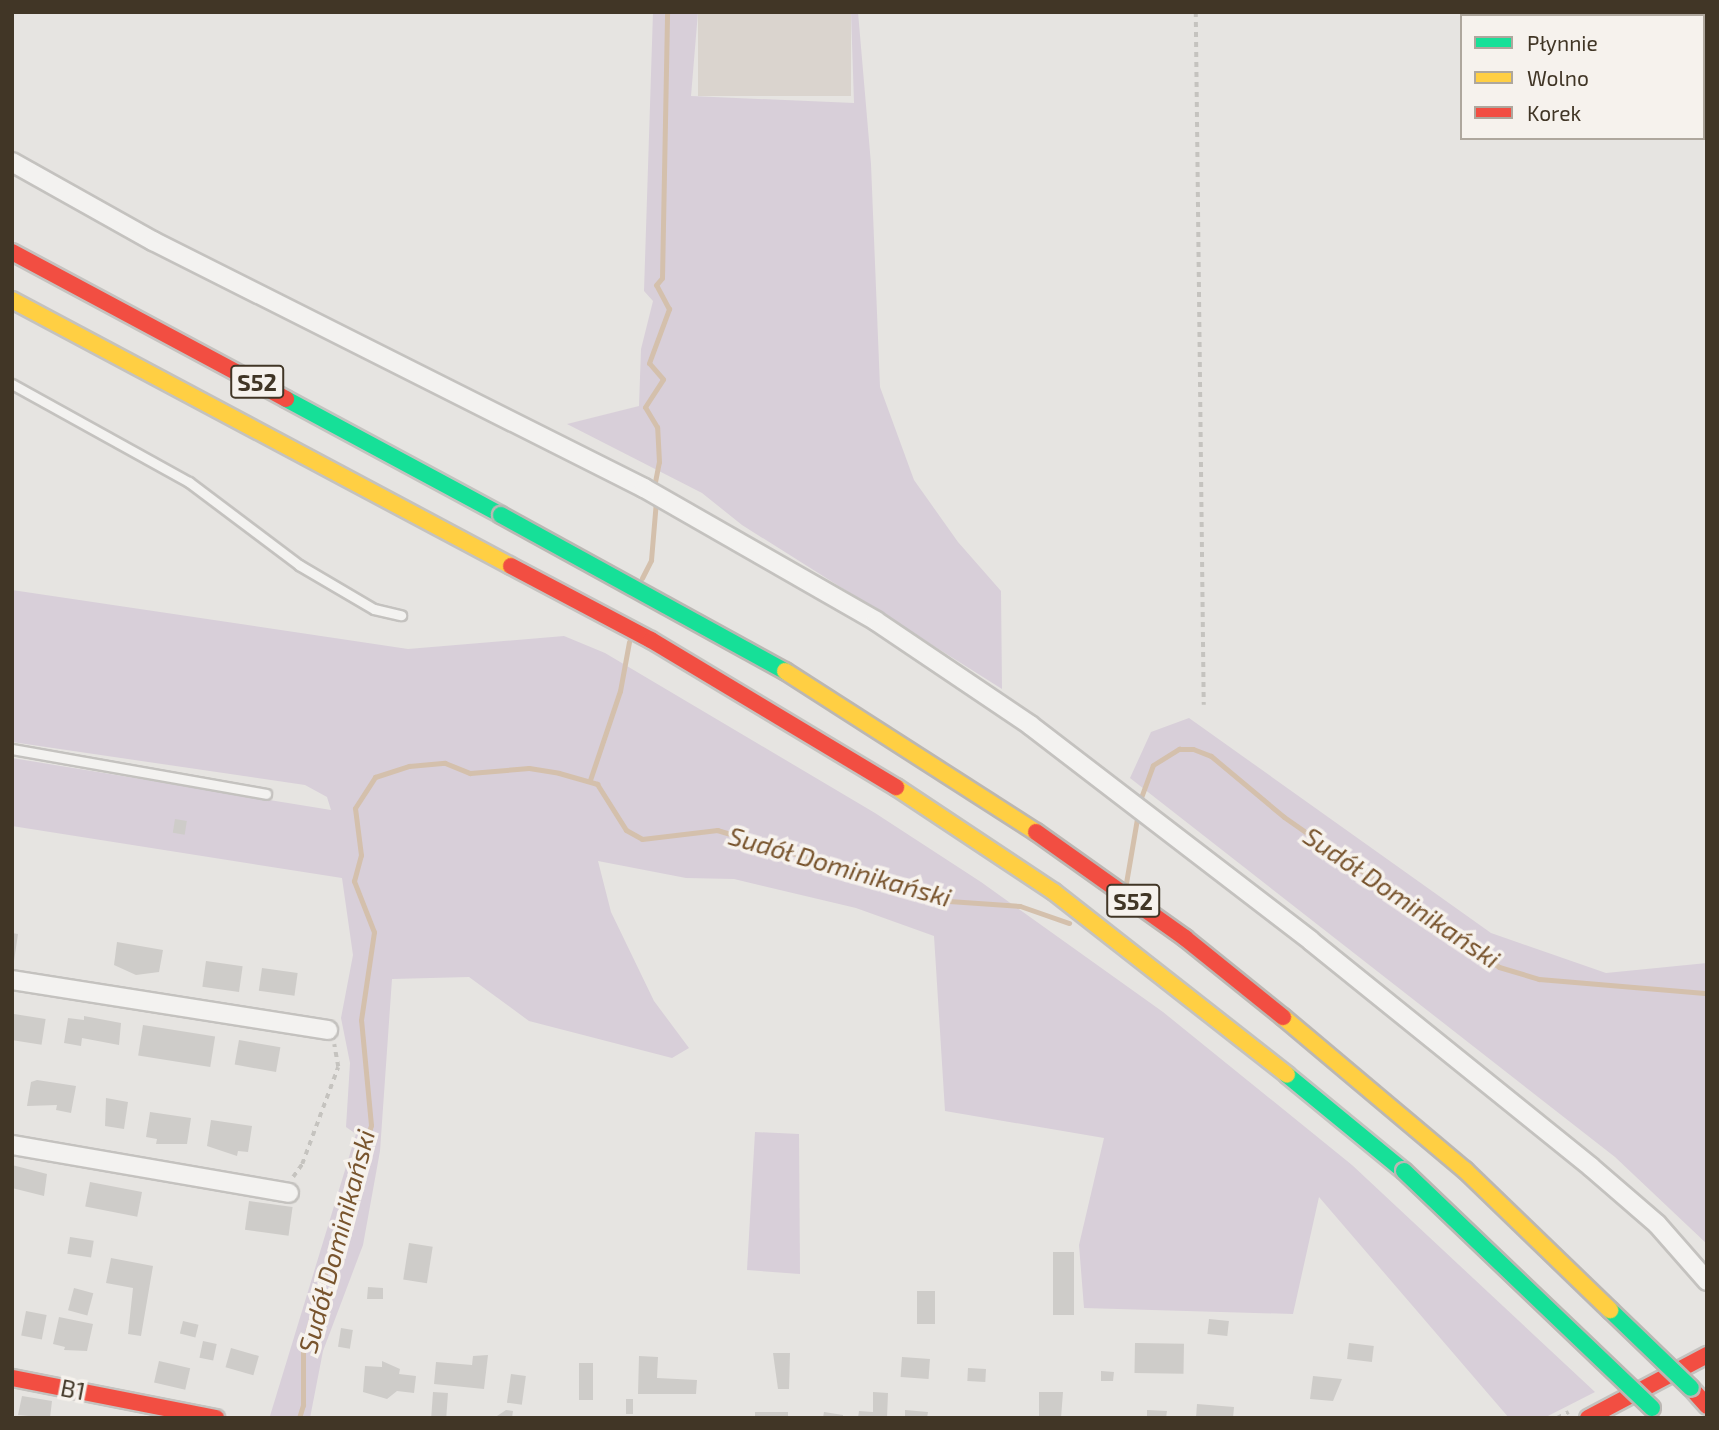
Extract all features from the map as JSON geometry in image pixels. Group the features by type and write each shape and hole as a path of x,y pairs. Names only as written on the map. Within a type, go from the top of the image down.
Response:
{"main road":[{"name":"S52","path":"12,252 813,686 996,803 1164,923 1310,1037 1465,1170 1707,1406"},
{"name":"S52","path":"12,300 471,544 763,704 1054,892 1258,1048 1373,1144 1544,1300 1656,1413"},
{"path":"1588,1418 1707,1355"},
{"name":"B1","path":"12,1378 216,1418"}],"street":[{"path":"12,162 153,241 665,499 876,621 1157,819 1591,1167 1657,1224 1707,1281"},
{"path":"12,980 328,1030"},
{"path":"12,1145 284,1192"}],"lane":[{"path":"12,384 189,482 299,565 363,603 401,615"},
{"path":"12,750 266,794"}],"path":[{"path":"1196,12 1204,705"},
{"path":"284,1192 302,1164 338,1067 328,1030"}],"shaded area":[{"path":"653,12 698,12 691,96 854,103 851,12 858,12 871,164 880,387 914,480 958,542 1001,591 1002,689 742,525 702,493 567,424 639,406 641,349 653,301 644,291"},
{"path":"698,12 851,12 851,96 698,96"},
{"path":"12,590 408,649 564,636 605,653 875,813 981,882 1163,1012 1352,1165 1595,1392 1544,1418 1509,1418 1319,1197 1293,1314 1084,1308 1079,1245 1104,1138 945,1111 934,936 856,908 734,879 686,878 598,861 611,912 654,1001 689,1048 672,1058 529,1021 469,977 392,979 380,1151 363,1245 323,1351 310,1418 270,1416 356,1134 346,1127 350,1063 341,1018 353,955 342,878 12,826 12,758 331,810 327,797 305,785 12,742"},
{"path":"1189,718 1491,933 1606,973 1707,963 1707,1244 1615,1157 1130,778 1151,732"},
{"path":"755,1132 799,1134 800,1274 747,1270"}],"building":[{"path":"175,819 187,821 185,835 173,833"},
{"path":"12,933 18,934 14,961 12,961"},
{"path":"117,942 163,950 159,972 136,975 114,965"},
{"path":"206,961 243,966 239,992 202,987"},
{"path":"262,968 298,973 294,996 259,991"},
{"path":"14,1014 46,1019 42,1045 12,1040"},
{"path":"84,1016 121,1023 119,1045 82,1038 81,1046 64,1043 68,1018 84,1020"},
{"path":"143,1025 215,1036 210,1067 138,1056"},
{"path":"239,1040 280,1047 276,1072 235,1065"},
{"path":"37,1080 76,1086 71,1113 56,1110 57,1105 27,1106 31,1082"},
{"path":"106,1098 128,1102 124,1129 105,1126"},
{"path":"150,1112 191,1118 187,1144 156,1144 157,1139 146,1137"},
{"path":"211,1120 252,1126 248,1152 238,1151 237,1156 207,1146"},
{"path":"12,1165 47,1174 44,1196 12,1188"},
{"path":"90,1182 142,1192 137,1217 85,1207"},
{"path":"249,1201 293,1207 289,1236 245,1230"},
{"path":"70,1237 94,1241 91,1258 67,1254"},
{"path":"409,1243 433,1247 427,1283 403,1280"},
{"path":"1053,1252 1074,1252 1074,1315 1053,1315"},
{"path":"111,1258 153,1266 141,1336 128,1334 133,1288 106,1283"},
{"path":"368,1287 383,1288 383,1299 367,1299"},
{"path":"74,1288 93,1293 87,1315 68,1310"},
{"path":"917,1291 935,1291 935,1324 917,1324"},
{"path":"26,1311 47,1315 42,1340 21,1336"},
{"path":"59,1317 93,1324 87,1351 64,1350 65,1347 53,1344"},
{"path":"1209,1319 1229,1321 1227,1336 1207,1334"},
{"path":"183,1321 199,1325 195,1337 180,1334"},
{"path":"341,1328 353,1330 350,1349 338,1347"},
{"path":"203,1341 217,1344 213,1361 199,1358"},
{"path":"1135,1343 1184,1344 1183,1374 1134,1373"},
{"path":"1349,1343 1374,1346 1372,1362 1347,1359"},
{"path":"231,1348 259,1356 253,1375 225,1367"},
{"path":"773,1353 790,1353 789,1389 778,1389"},
{"path":"488,1355 484,1389 434,1384 436,1362 472,1365 473,1356"},
{"path":"639,1356 658,1357 657,1378 697,1380 696,1394 638,1394"},
{"path":"902,1357 930,1359 929,1379 901,1377"},
{"path":"159,1361 190,1368 185,1390 154,1382"},
{"path":"382,1361 400,1369 399,1374 416,1376 414,1393 397,1391 387,1399 363,1392 365,1366 382,1367"},
{"path":"579,1363 593,1363 593,1400 579,1400"},
{"path":"968,1368 986,1369 985,1382 967,1381"},
{"path":"1101,1371 1114,1372 1113,1381 1101,1381"},
{"path":"511,1374 526,1376 522,1405 507,1403"},
{"path":"1313,1376 1342,1379 1333,1401 1310,1399"},
{"path":"433,1392 448,1393 446,1418 431,1418"},
{"path":"873,1392 888,1393 887,1418 858,1418 859,1411 873,1412"},
{"path":"1039,1392 1063,1392 1061,1418 1039,1416"},
{"path":"22,1396 52,1401 50,1418 18,1415"},
{"path":"626,1399 633,1399 633,1414 626,1414"},
{"path":"1197,1404 1234,1407 1233,1418 1196,1418"},
{"path":"506,1410 513,1411 512,1418 494,1418"},
{"path":"905,1410 928,1412 927,1418 905,1418"},
{"path":"1147,1410 1167,1411 1166,1418 1147,1418"},
{"path":"755,1412 788,1412 788,1418 755,1418"},
{"path":"824,1412 843,1415 843,1418 823,1418"}],"waterway":[{"path":"654,487 659,462 657,427 645,407 663,379 649,363 669,309 656,285 662,278 667,12"},
{"path":"642,578 651,560 656,501"},
{"path":"590,780 620,691 629,642"},
{"name":"Sudół Dominikański","path":"1139,803 1153,765 1179,749 1193,749 1211,756 1284,817 1499,967 1539,979 1707,993"},
{"name":"Sudół Dominikański","path":"299,1418 303,1405 303,1345 371,1125 361,1020 374,932 354,881 361,855 355,808 375,777 409,766 445,763 470,773 529,768 559,773 597,784 626,830 642,839 717,830 949,901 1020,906 1069,923"},
{"name":"Sudół Dominikański","path":"1126,883 1138,813"}],"traffic: fast":[{"path":"286,399 501,515"},
{"path":"501,515 785,671"},
{"path":"1287,1075 1404,1171"},
{"path":"1404,1171 1652,1408"},
{"path":"1610,1310 1691,1388"}],"traffic: slow":[{"path":"12,300 511,566"},
{"path":"785,671 1036,832"},
{"path":"896,787 1054,892 1287,1075"},
{"path":"1283,1017 1465,1170 1610,1310"}],"traffic: jam":[{"path":"12,252 286,399"},
{"path":"511,566 651,640 896,787"},
{"path":"1036,832 1185,938 1283,1017"},
{"path":"1588,1418 1707,1355"},
{"path":"12,1378 216,1418"},
{"path":"1691,1388 1707,1406"}]}
